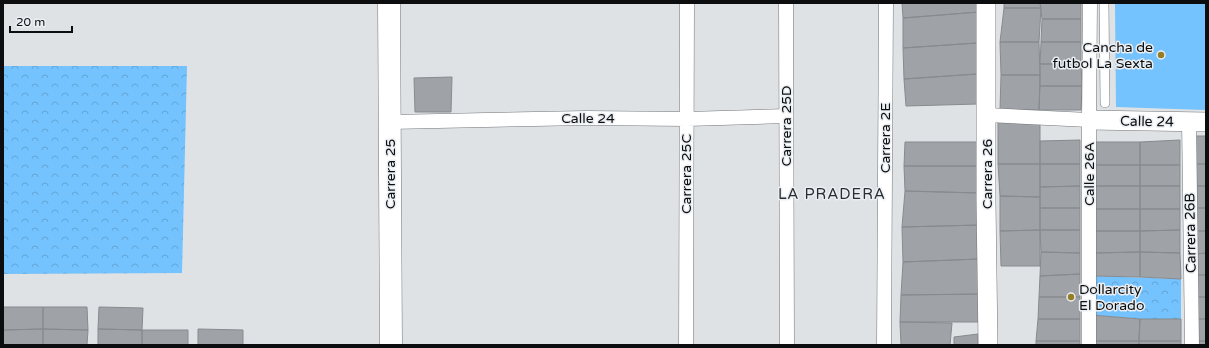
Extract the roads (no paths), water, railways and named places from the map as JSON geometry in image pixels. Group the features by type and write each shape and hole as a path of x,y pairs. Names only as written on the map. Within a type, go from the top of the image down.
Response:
{"street":[{"name":"Carrera 25","path":"389,3 391,345"},
{"name":"Carrera 25C","path":"686,345 687,3"},
{"name":"Carrera 25D","path":"786,3 787,345"},
{"name":"Carrera 2E","path":"884,345 886,3"},
{"name":"Carrera 26","path":"986,3 988,345"},
{"name":"Calle 26A","path":"1089,345 1090,3"},
{"path":"987,115 1089,120"},
{"name":"Calle 24","path":"390,122 586,118 686,119 786,116"},
{"name":"Calle 24","path":"1089,120 1197,121"},
{"name":"Carrera 26B","path":"1192,345 1197,121"}],"lane":[{"path":"1104,3 1105,103"}],"place":[{"name":"Cancha de futbol La Sexta","path":"1161,55"},
{"name":"Dollarcity El Dorado","path":"1071,297"}],"district":[{"name":"LA PRADERA","path":"832,194"}]}
